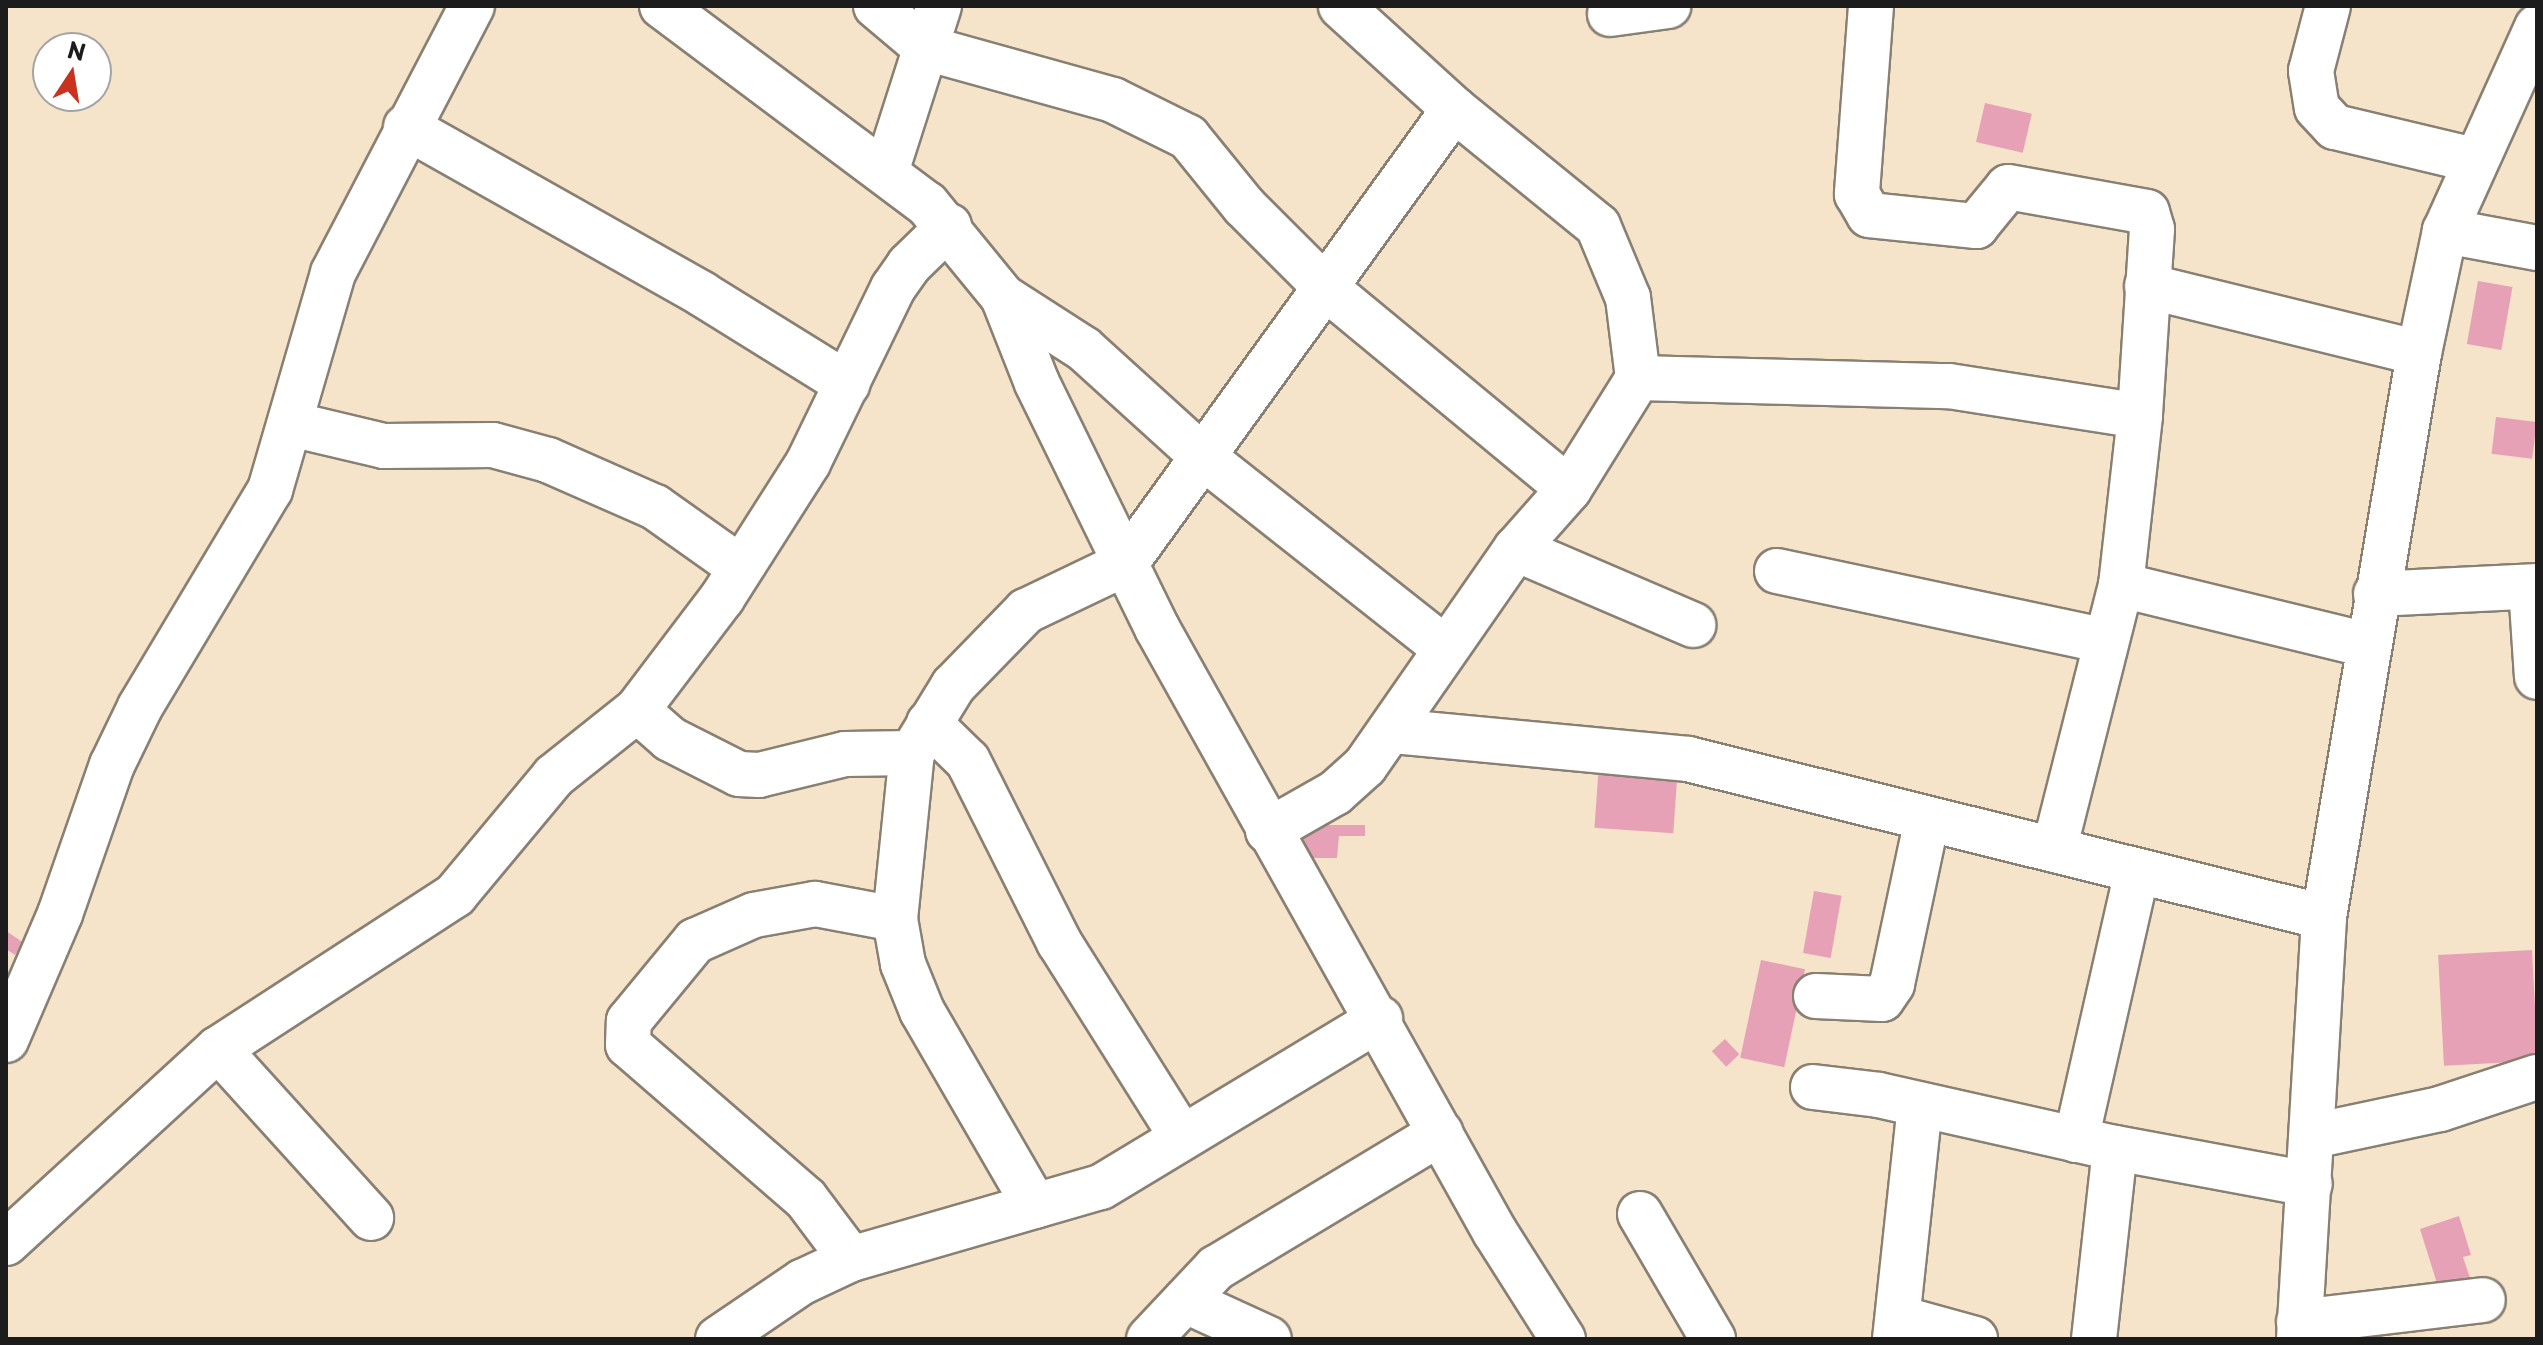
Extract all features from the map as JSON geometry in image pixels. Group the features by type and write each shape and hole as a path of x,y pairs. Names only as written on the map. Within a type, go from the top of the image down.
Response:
{"street":[{"path":"6,1040 60,914 112,765 140,707 270,490 333,273 406,127 472,6"},
{"path":"662,6 886,172 949,226 1003,297 1037,383 1126,563 1268,831 1380,1019 1495,1232 1563,1339"},
{"path":"876,6 926,48 1113,100 1188,137 1244,206 1326,288 1569,489"},
{"path":"886,172 939,6"},
{"path":"1268,831 1335,793 1365,766 1392,731 1444,647 1516,549 1569,489 1638,378 1628,298 1598,226 1454,109 1341,6"},
{"path":"1610,14 1668,6"},
{"path":"1871,6 1857,194 1869,215 1976,226 2008,187 2121,204 2147,212 2152,229 2140,416 2121,585 2054,850"},
{"path":"2328,6 2311,71 2317,108 2335,127 2474,160"},
{"path":"2483,1300 2299,1330 2324,917 2367,645 2419,353 2445,231 2474,160 2537,27"},
{"path":"1035,1206 922,1011 903,964 895,919 921,738 953,686 1026,611 1126,563 1454,109"},
{"path":"406,127 702,294 847,384"},
{"path":"6,1243 218,1049 455,895 554,776 637,710 741,568 808,463 893,288 949,226"},
{"path":"2445,231 2537,248"},
{"path":"2147,286 2419,353"},
{"path":"1003,297 1084,349 1203,457 1444,647"},
{"path":"1638,378 1949,386 2140,416"},
{"path":"291,424 384,446 493,445 548,460 655,507 741,568"},
{"path":"1516,549 1693,625"},
{"path":"1777,571 2106,641"},
{"path":"2121,585 2367,645"},
{"path":"2376,594 2534,587 2537,677"},
{"path":"637,710 670,739 739,774 759,775 921,738 968,761 1059,942 1181,1136"},
{"path":"1392,731 1688,759 2324,917"},
{"path":"1816,996 1882,999 1892,984 1927,819"},
{"path":"2094,1339 2096,1144 2137,871"},
{"path":"851,1259 806,1199 628,1045 629,1021 695,941 754,915 815,904 895,919"},
{"path":"718,1339 802,1282 851,1259 1101,1187 1181,1136 1380,1019"},
{"path":"218,1049 371,1218"},
{"path":"2313,1136 2440,1109 2537,1077"},
{"path":"1813,1087 1920,1105 2096,1144 2310,1184"},
{"path":"1920,1105 1897,1329 1975,1339"},
{"path":"1149,1339 1216,1268 1441,1133"},
{"path":"1640,1214 1713,1339"},
{"path":"1186,1301 1269,1339"}],"building":[{"path":"1985,103 2032,114 2023,153 1976,142"},
{"path":"2478,281 2512,287 2501,350 2467,344"},
{"path":"2496,417 2537,422 2532,459 2491,454"},
{"path":"1599,763 1678,769 1673,833 1594,828"},
{"path":"1291,825 1365,825 1365,836 1339,836 1337,858 1309,858"},
{"path":"1814,891 1842,896 1831,958 1803,953"},
{"path":"6,931 24,943 15,955 6,949"},
{"path":"2532,950 2537,1061 2444,1066 2438,955"},
{"path":"1761,960 1805,969 1784,1067 1740,1058"},
{"path":"1725,1039 1739,1054 1726,1067 1712,1051"},
{"path":"2459,1216 2471,1255 2463,1257 2472,1284 2440,1293 2420,1229"}]}
